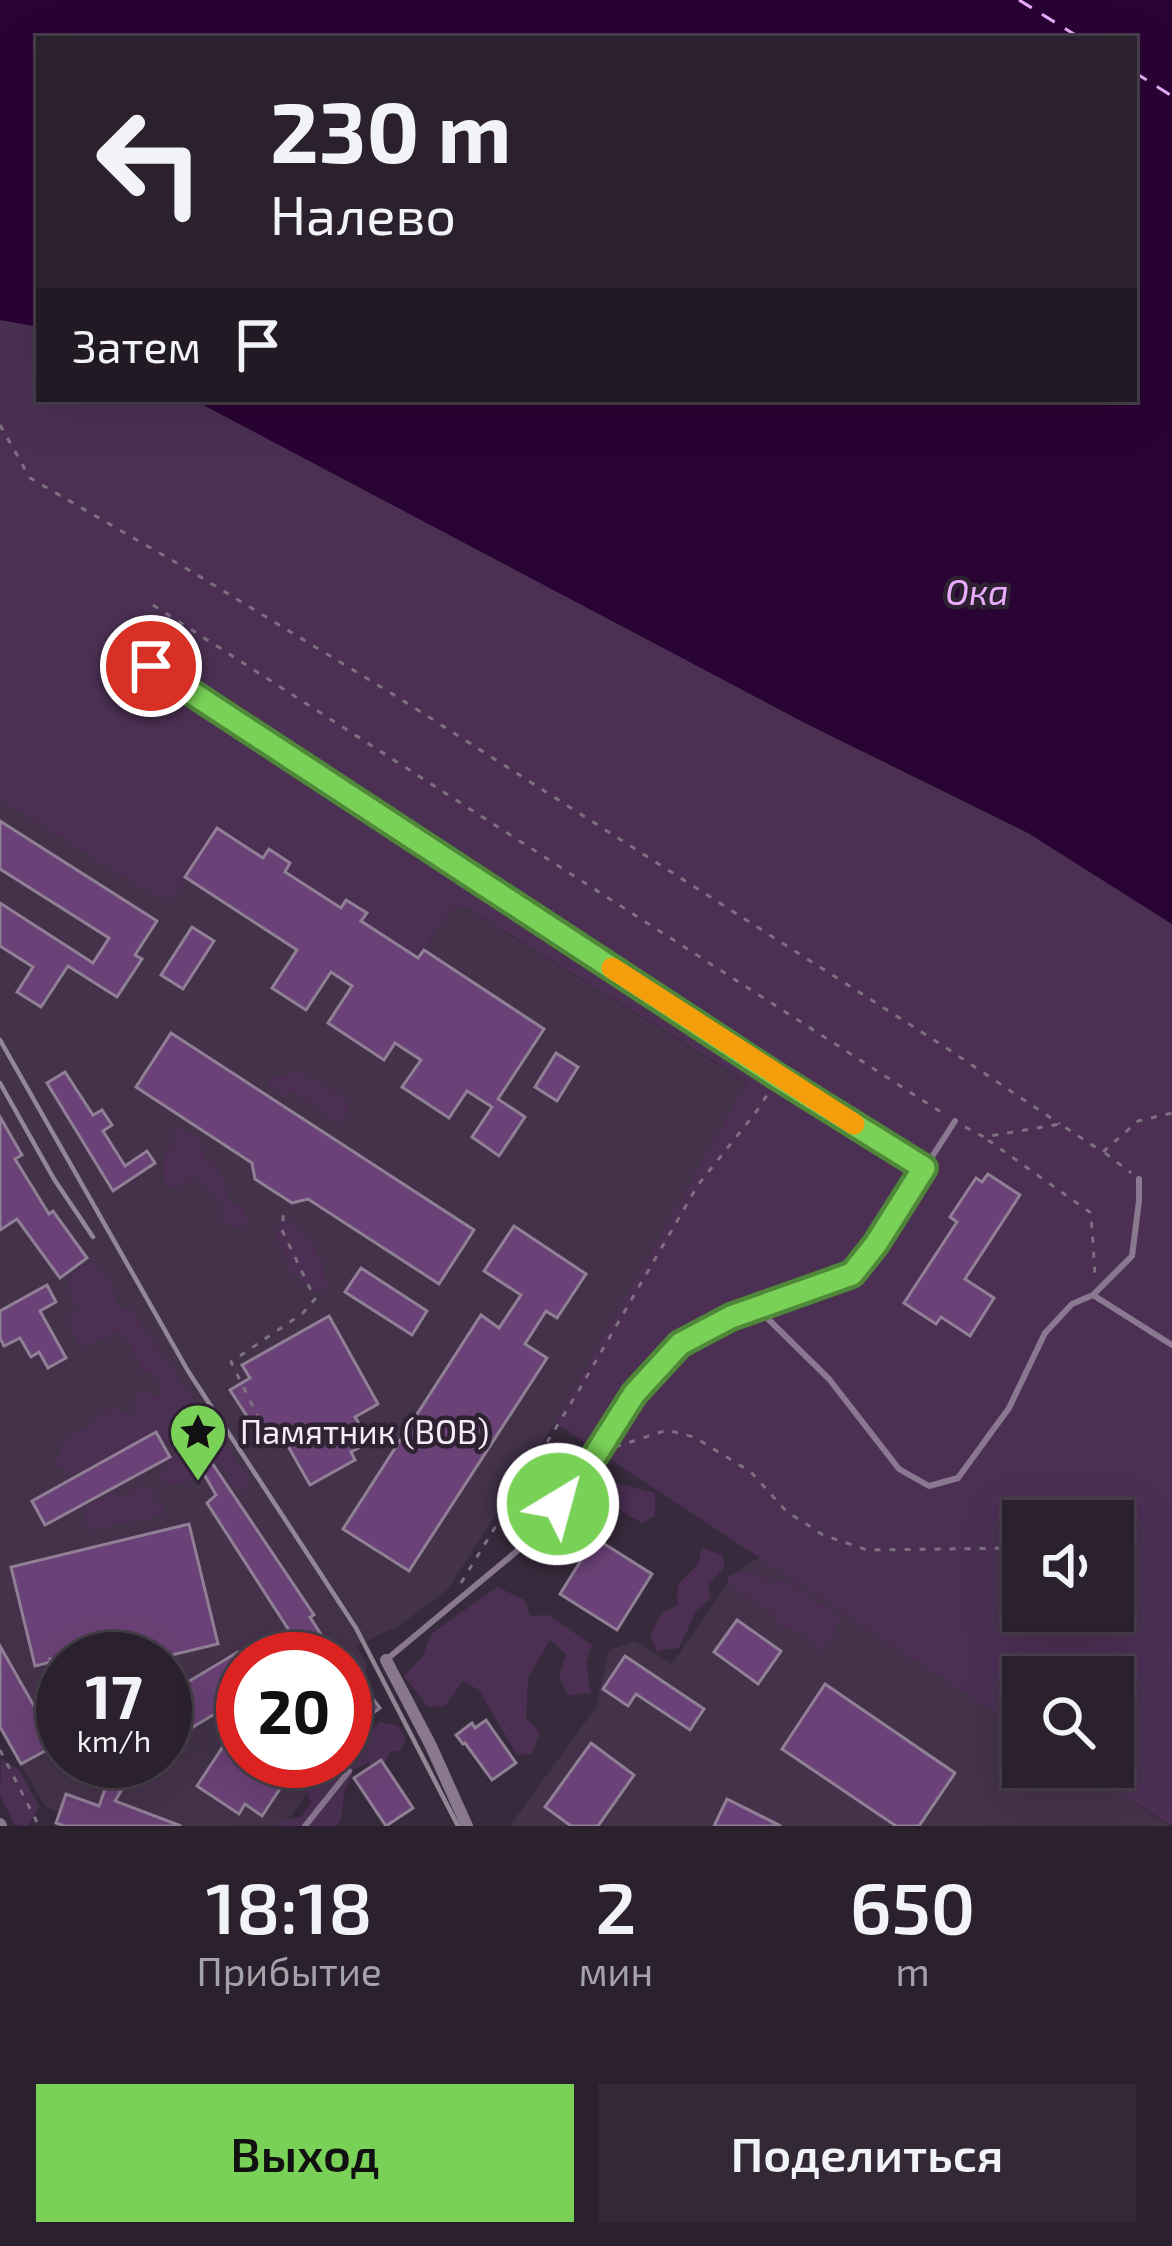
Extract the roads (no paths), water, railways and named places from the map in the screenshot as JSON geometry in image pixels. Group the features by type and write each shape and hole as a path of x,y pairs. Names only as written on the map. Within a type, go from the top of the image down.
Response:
{"street":[{"path":"386,1660 467,1826"}],"lane":[{"path":"111,640 924,1168"},
{"path":"386,1660 517,1551 596,1454 634,1394 680,1344 731,1317 852,1274 955,1121"},
{"path":"757,1308 830,1379 899,1469 929,1486 958,1478 1009,1408 1045,1333 1072,1304 1094,1294 1132,1256 1139,1179"},
{"path":"1094,1294 1172,1345"},
{"path":"305,1826 335,1788"}],"water":[{"name":"Ока","path":"0,0 1172,0 1172,924 1028,833 805,723 198,402 1137,402 1137,36 36,36 36,326 0,320"}],"railway":[{"path":"0,1040 188,1371 356,1628 458,1826"},
{"path":"0,1083 93,1237"}],"place":[{"name":"Памятник (ВОВ)","path":"198,1483"}]}
